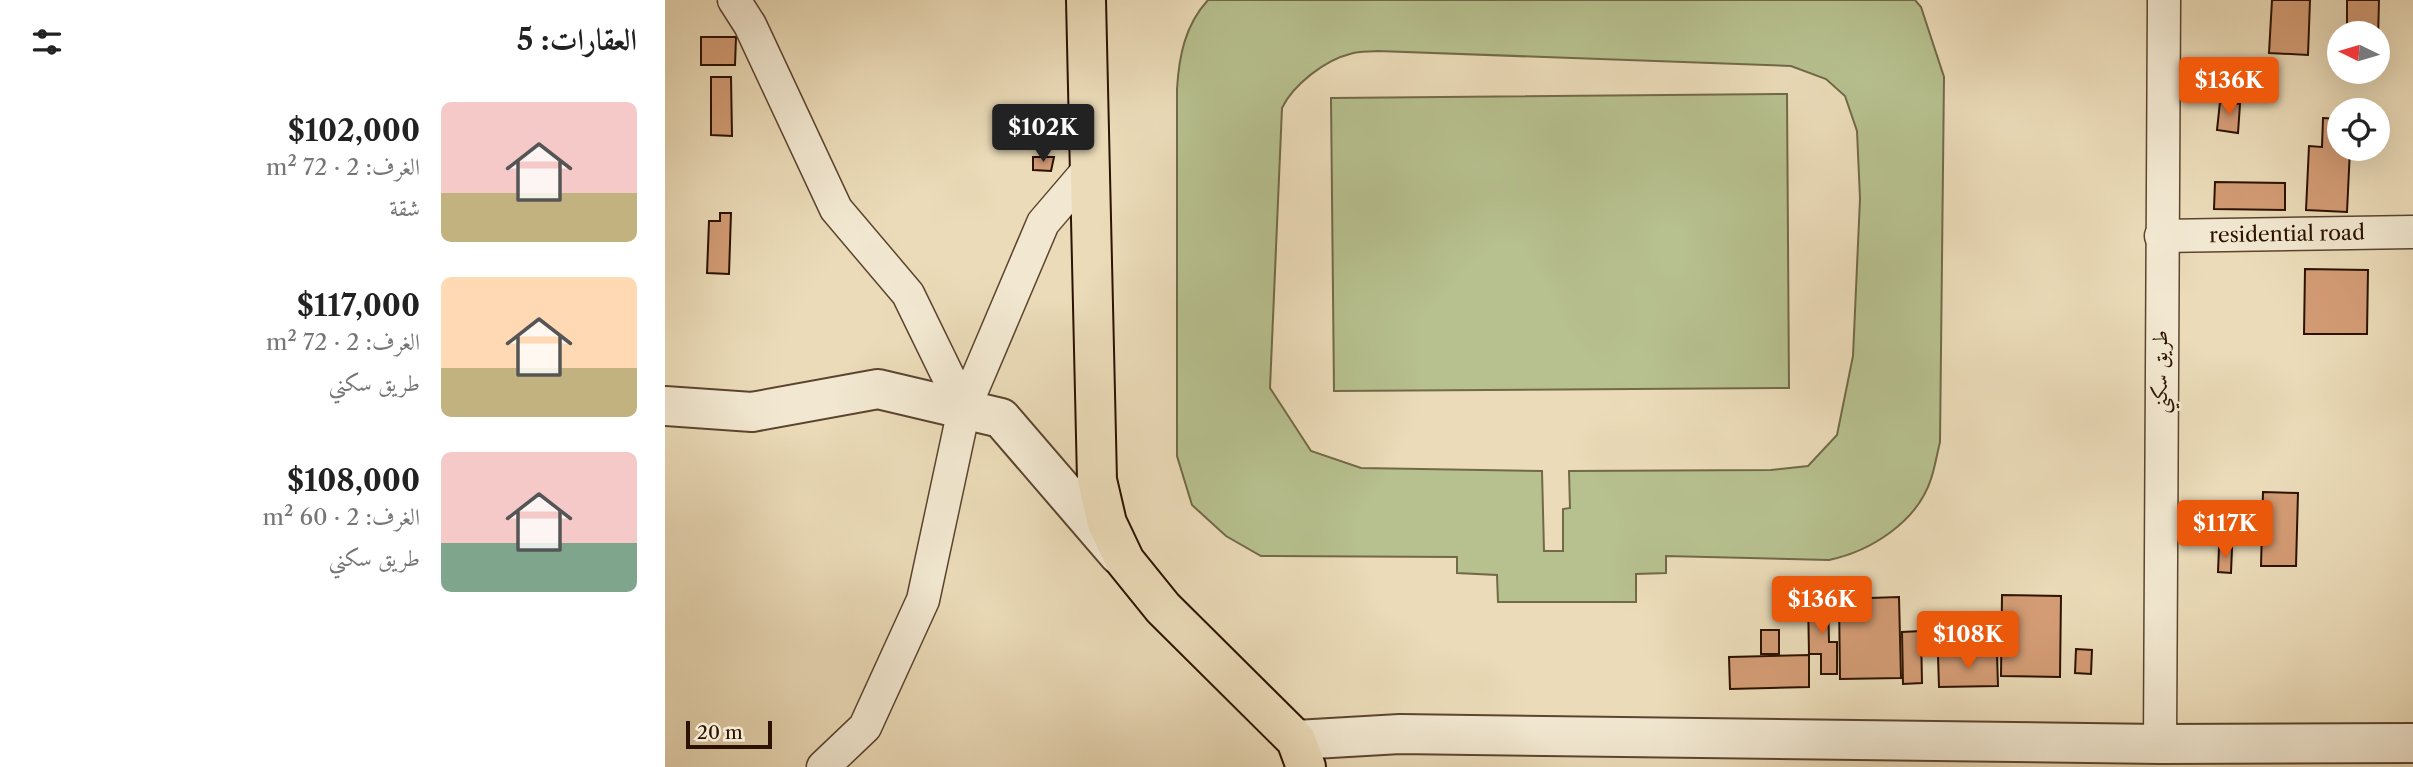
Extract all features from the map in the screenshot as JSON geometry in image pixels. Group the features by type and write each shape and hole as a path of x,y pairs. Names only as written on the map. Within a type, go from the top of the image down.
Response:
{"main road":[{"path":"1086,0 1097,480 1107,523 1125,561 1163,608 1301,754"}],"street":[{"path":"734,0 750,26 836,209 908,294 964,409"},
{"name":"طريق سكني","path":"2160,744 2164,0"},
{"path":"823,767 865,727 923,600 964,409 1043,223 1090,167"},
{"name":"residential road","path":"2161,236 2413,232"},
{"path":"665,407 752,412 878,389 1001,418 1163,608"},
{"path":"1301,754 1400,734 2160,744 2413,743"}],"green space":[{"path":"1208,0 1915,0 1921,7 1944,77 1940,442 1931,479 1915,509 1876,542 1861,550 1829,560 1666,556 1666,573 1636,574 1636,602 1498,602 1497,575 1457,573 1457,557 1261,556 1226,536 1192,505 1177,456 1177,89 1185,42 1200,10","holes":["1378,51 1791,66 1826,79 1845,96 1857,131 1860,199 1853,356 1837,435 1808,466 1771,470 1569,471 1570,508 1563,509 1563,551 1544,551 1542,471 1361,468 1311,451 1270,388 1282,108 1302,82 1340,57 1357,52"]},
{"path":"1787,94 1789,388 1334,391 1331,98"}],"building":[{"path":"2272,0 2310,0 2308,55 2269,53"},
{"path":"2347,0 2379,0 2378,21 2347,21"},
{"path":"701,37 736,37 735,65 701,65"},
{"path":"711,77 731,77 732,136 711,135"},
{"path":"2220,102 2240,104 2238,133 2217,130"},
{"path":"2323,118 2327,118 2327,161 2349,161 2347,212 2306,210 2309,146 2322,147"},
{"path":"1033,157 1054,157 1051,171 1033,170"},
{"path":"2215,182 2285,183 2285,210 2214,209"},
{"path":"720,213 731,213 729,274 707,273 709,221 720,221"},
{"path":"2305,269 2368,270 2367,334 2304,334"},
{"path":"2263,492 2298,493 2296,566 2261,566"},
{"path":"2219,548 2232,548 2231,573 2218,572"},
{"path":"2002,595 2061,596 2060,677 2001,676"},
{"path":"1899,597 1901,678 1840,679 1839,599"},
{"path":"1808,599 1828,599 1829,642 1837,642 1837,674 1821,674 1821,654 1809,654"},
{"path":"1761,630 1779,630 1779,654 1761,654"},
{"path":"1921,631 1922,683 1903,684 1902,632"},
{"path":"2076,649 2092,650 2091,674 2075,673"},
{"path":"1997,654 1998,686 1939,687 1938,656"},
{"path":"1809,655 1809,687 1730,689 1729,657"}]}
